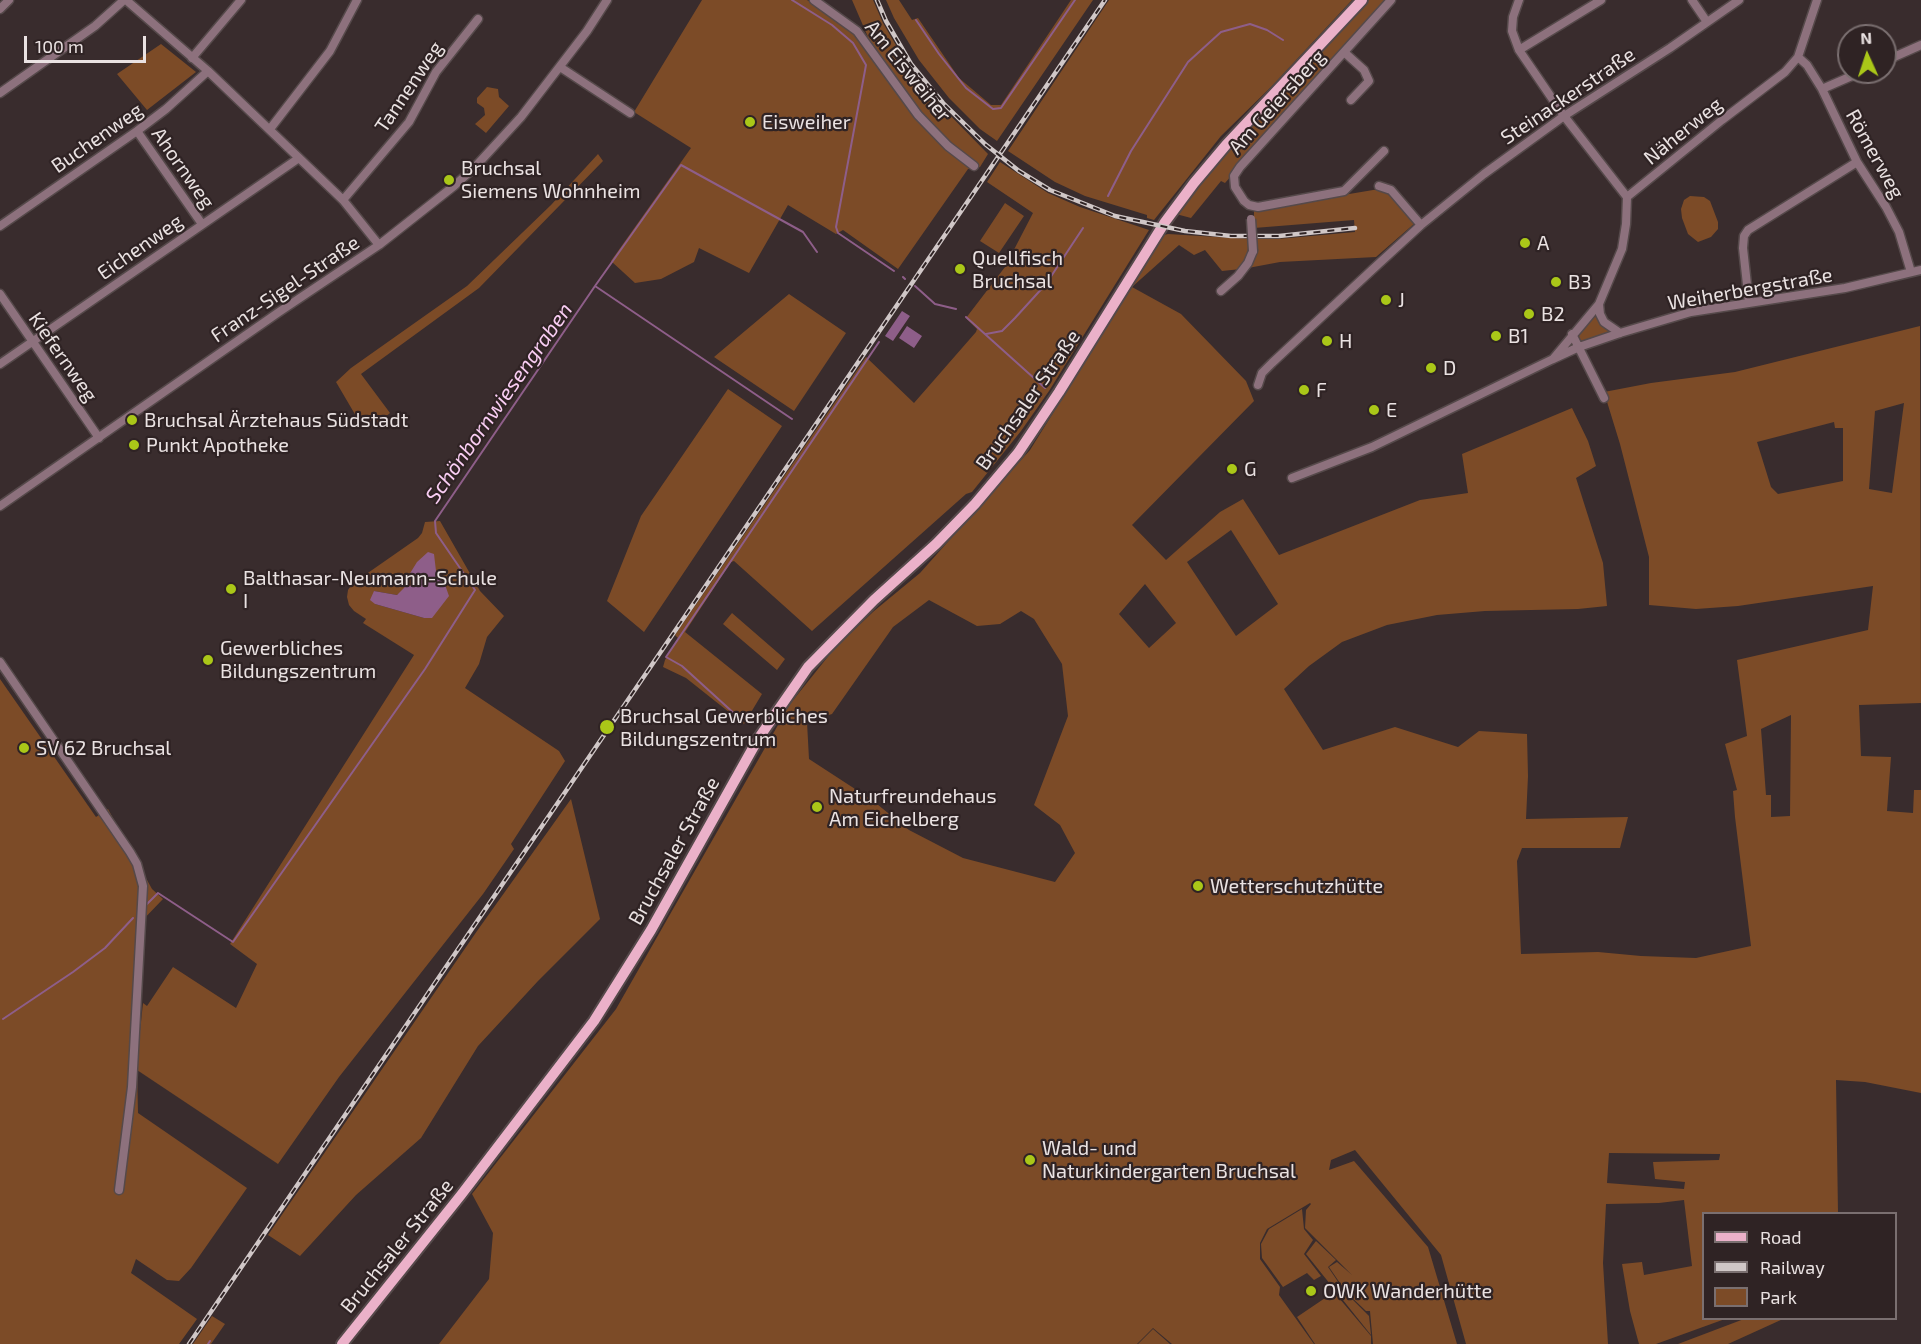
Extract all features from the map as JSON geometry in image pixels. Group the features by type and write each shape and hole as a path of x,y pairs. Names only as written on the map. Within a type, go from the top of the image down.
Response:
{"main road":[{"name":"Bruchsaler Straße","path":"342,1344 461,1195 594,1021 651,930 752,749 808,668 866,608 936,544 975,504 1018,453 1059,392 1165,222 1209,164 1362,0"}],"street":[{"path":"0,9 9,0"},
{"path":"0,93 95,26 125,0 208,71 270,129 343,200 379,245"},
{"path":"192,58 242,0"},
{"path":"270,129 330,51 357,0"},
{"name":"Franz-Sigel-Straße","path":"0,507 379,245 454,186 522,117 607,0"},
{"name":"Am Eisweiher","path":"813,0 857,31 918,115 948,146 974,166"},
{"name":"Am Geiersberg","path":"1221,291 1238,276 1248,263 1253,251 1249,205 1235,187 1234,176 1391,0"},
{"path":"1292,478 1372,447 1553,359 1599,304 1622,249 1627,197 1564,116 1518,50 1512,31 1513,17 1519,0"},
{"path":"1518,50 1601,0"},
{"path":"1692,0 1707,22"},
{"name":"Steinackerstraße","path":"1258,385 1262,374 1272,363 1421,225 1484,174 1564,116 1739,0"},
{"name":"Näherweg","path":"1627,197 1713,126 1785,72 1798,57 1817,0"},
{"name":"Tannenweg","path":"343,200 409,122 436,72 478,19"},
{"path":"1897,56 1921,45"},
{"name":"Am Geiersberg","path":"1344,52 1364,70 1369,81 1351,100"},
{"name":"Römerweg","path":"1798,57 1807,65 1822,89 1857,162 1899,232 1911,272"},
{"path":"560,67 630,113"},
{"name":"Buchenweg","path":"0,226 137,131 208,71"},
{"path":"1822,89 1837,82"},
{"name":"Ahornweg","path":"137,131 202,224"},
{"path":"1249,205 1258,207 1344,191 1384,151"},
{"name":"Eichenweg","path":"0,364 299,158"},
{"path":"1749,303 1743,248 1744,236 1748,230 1857,162"},
{"path":"1379,186 1391,190 1421,225"},
{"name":"Weiherbergstraße","path":"1553,359 1620,333 1691,312 1845,288 1921,270"},
{"name":"Kiefernweg","path":"0,294 99,438"},
{"path":"1599,304 1604,322 1620,333"},
{"path":"1572,334 1604,398"},
{"path":"0,662 108,818 137,864 143,886 132,1087 119,1190"}],"green space":[{"path":"702,0 807,0 868,37 852,0 873,0 883,23 908,66 940,105 988,154 980,167 968,169 898,269 843,230 836,234 788,205 749,273 699,248 694,262 661,279 635,283 611,261 691,148 634,112"},
{"path":"886,0 899,0 912,20 918,18 959,78 991,105 1001,105 1071,0 1093,0 997,141 980,129 949,98 919,60"},
{"path":"1109,0 1352,0 1272,86 1221,136 1154,220 1147,218 1147,215 1085,196 1055,182 1008,151"},
{"path":"1369,0 1386,0 1225,183 1221,181 1191,218 1176,214 1201,178"},
{"path":"161,44 196,72 147,110 117,74"},
{"path":"487,87 498,89 499,97 509,106 486,133 475,124 485,115 484,108 477,103 477,98"},
{"path":"598,154 603,161 479,288 361,374 390,413 374,427 363,428 336,382 351,368 467,286 551,205"},
{"path":"1000,162 1048,193 1080,207 1149,230 1049,391 1021,431 972,492 966,494 812,631 734,561 731,562 685,632 762,694 744,724 686,678 663,667 678,638 675,635 866,357 914,403 976,332 977,329 966,318 1005,267 1033,213 987,182"},
{"path":"1379,189 1386,190 1415,223 1376,257 1280,262 1248,268 1255,239 1355,232 1354,220 1254,228 1254,210"},
{"path":"1690,196 1704,197 1710,201 1718,222 1718,229 1711,237 1698,242 1688,234 1682,218 1681,209 1684,200"},
{"path":"1005,203 1024,216 999,253 980,241"},
{"path":"1168,234 1250,239 1250,251 1241,269 1222,271 1205,250 1194,255 1179,245 1132,287 1181,314 1246,381 1254,401 1132,525 1166,560 1220,512 1243,499 1279,555 1420,500 1468,493 1462,454 1572,408 1588,441 1596,466 1576,478 1603,563 1607,606 1437,615 1387,625 1342,642 1309,666 1284,689 1323,750 1395,727 1458,747 1479,731 1527,734 1526,819 1628,817 1620,848 1522,848 1517,861 1521,954 1598,952 1696,958 1751,946 1735,817 1733,791 1737,790 1725,744 1747,736 1737,660 1868,630 1873,586 1738,606 1696,609 1649,605 1649,557 1604,392 1651,383 1735,372 1920,326 1921,703 1859,705 1861,756 1891,757 1887,811 1913,813 1914,790 1921,790 1921,1093 1865,1082 1836,1080 1838,1212 1702,1212 1702,1320 1722,1320 1656,1344 1639,1344 1630,1311 1622,1264 1642,1262 1644,1275 1692,1266 1684,1200 1606,1204 1603,1263 1608,1344 1466,1344 1441,1255 1355,1150 1331,1160 1329,1170 1354,1161 1428,1247 1457,1344 1373,1344 1370,1311 1366,1311 1346,1292 1329,1267 1337,1262 1352,1275 1305,1228 1306,1210 1310,1203 1267,1229 1260,1243 1260,1259 1280,1287 1279,1295 1314,1344 1172,1344 1153,1328 1137,1344 439,1344 489,1279 493,1233 472,1194 616,1009 790,704 834,649 874,611 920,573 1030,450 1164,235","holes":["1904,403 1892,493 1869,489 1875,411","1834,422 1835,428 1843,428 1843,481 1778,494 1771,487 1757,442","1231,530 1278,604 1236,636 1187,562","1145,584 1176,623 1149,648 1119,614","929,600 977,626 1000,624 1021,611 1034,619 1062,664 1068,716 1034,805 1060,825 1075,853 1055,882 963,858 909,830 872,800 809,759 807,722 832,714 893,627","1791,715 1790,816 1771,817 1771,795 1766,795 1761,729","1609,1153 1720,1154 1719,1160 1653,1162 1655,1179 1685,1182 1684,1189 1607,1183"]},
{"path":"789,294 846,333 794,411 714,357"},
{"path":"1599,304 1600,314 1620,333 1579,347 1572,334"},
{"path":"728,389 782,426 644,632 607,601 641,516"},
{"path":"440,521 480,591 504,616 487,637 479,664 465,688 559,751 565,761 511,844 514,849 483,894 339,1077 278,1164 137,1070 138,1113 247,1188 191,1268 179,1281 167,1280 136,1259 131,1273 197,1319 179,1344 0,1344 0,679 96,817 108,809 152,889 163,899 138,925 137,1059 143,1003 147,1006 173,967 236,1008 257,964 230,944 414,655 363,623 366,619 349,605 348,590 352,584 418,538 425,522","holes":["436,571 443,579 424,618 375,604 374,591 397,595"]},
{"path":"732,613 785,659 777,670 723,624"},
{"path":"571,799 600,919 478,1046 421,1138 356,1195 300,1256 268,1235 477,931"},
{"path":"1302,1209 1304,1229 1313,1240 1304,1254 1321,1276 1314,1280 1307,1273 1283,1287 1262,1258 1261,1244 1269,1229"},
{"path":"1316,1241 1336,1260 1328,1267 1345,1292 1369,1316 1371,1335 1306,1254"},
{"path":"1334,1292 1371,1336 1371,1344 1315,1344 1297,1317"},
{"path":"212,1316 225,1324 211,1344 193,1344"},
{"path":"1741,1320 1781,1320 1728,1344 1678,1344"},
{"path":"1153,1329 1170,1344 1138,1344"}],"shaded area":[{"path":"902,311 910,316 893,341 885,336"},
{"path":"907,326 922,336 914,348 899,338"},
{"path":"428,552 434,554 436,571 443,579 449,596 432,618 424,618 375,604 370,600 374,591 397,595 405,587 413,585 409,575 417,562"}],"waterway":[{"path":"792,0 832,25 853,43 866,65 836,227 838,233 894,271"},
{"path":"916,20 966,88 993,109 1001,108 1075,0"},
{"path":"1108,196 1131,151 1188,62 1221,32 1250,24 1267,30 1283,40"},
{"name":"Schönbornwiesengraben","path":"146,905 158,893 233,942 425,669 475,590 436,533 435,521 595,286 681,165 803,232 817,252"},
{"path":"986,334 1002,331 1015,318 1046,284 1083,228"},
{"path":"595,286 792,419"},
{"path":"915,286 935,304 956,309"},
{"path":"966,317 1045,388"},
{"path":"737,716 682,666 666,657 879,342"},
{"name":"Schönbornwiesengraben","path":"3,1019 105,948 133,918"}],"railway":[{"path":"877,0 886,21 911,64 943,103 985,144 1019,171 1050,190 1115,216 1185,231 1231,236 1279,236 1355,228"},
{"path":"189,1344 1105,0"}],"place":[{"name":"Eisweiher","path":"750,122"},
{"name":"Bruchsal Siemens Wohnheim","path":"449,180"},
{"name":"A","path":"1525,243"},
{"name":"Quellfisch Bruchsal","path":"960,269"},
{"name":"B3","path":"1556,282"},
{"name":"J","path":"1386,300"},
{"name":"B2","path":"1529,314"},
{"name":"B1","path":"1496,336"},
{"name":"H","path":"1327,341"},
{"name":"D","path":"1431,368"},
{"name":"F","path":"1304,390"},
{"name":"E","path":"1374,410"},
{"name":"Bruchsal Ärztehaus Südstadt","path":"132,420"},
{"name":"Punkt Apotheke","path":"134,445"},
{"name":"G","path":"1232,469"},
{"name":"Balthasar-Neumann-Schule I","path":"231,589"},
{"name":"Gewerbliches Bildungszentrum","path":"208,660"},
{"name":"Bruchsal Gewerbliches Bildungszentrum","path":"607,727"},
{"name":"SV 62 Bruchsal","path":"24,748"},
{"name":"Naturfreundehaus Am Eichelberg","path":"817,807"},
{"name":"Wetterschutzhütte","path":"1198,886"},
{"name":"Wald- und Naturkindergarten Bruchsal","path":"1030,1160"},
{"name":"OWK Wanderhütte","path":"1311,1291"}]}
